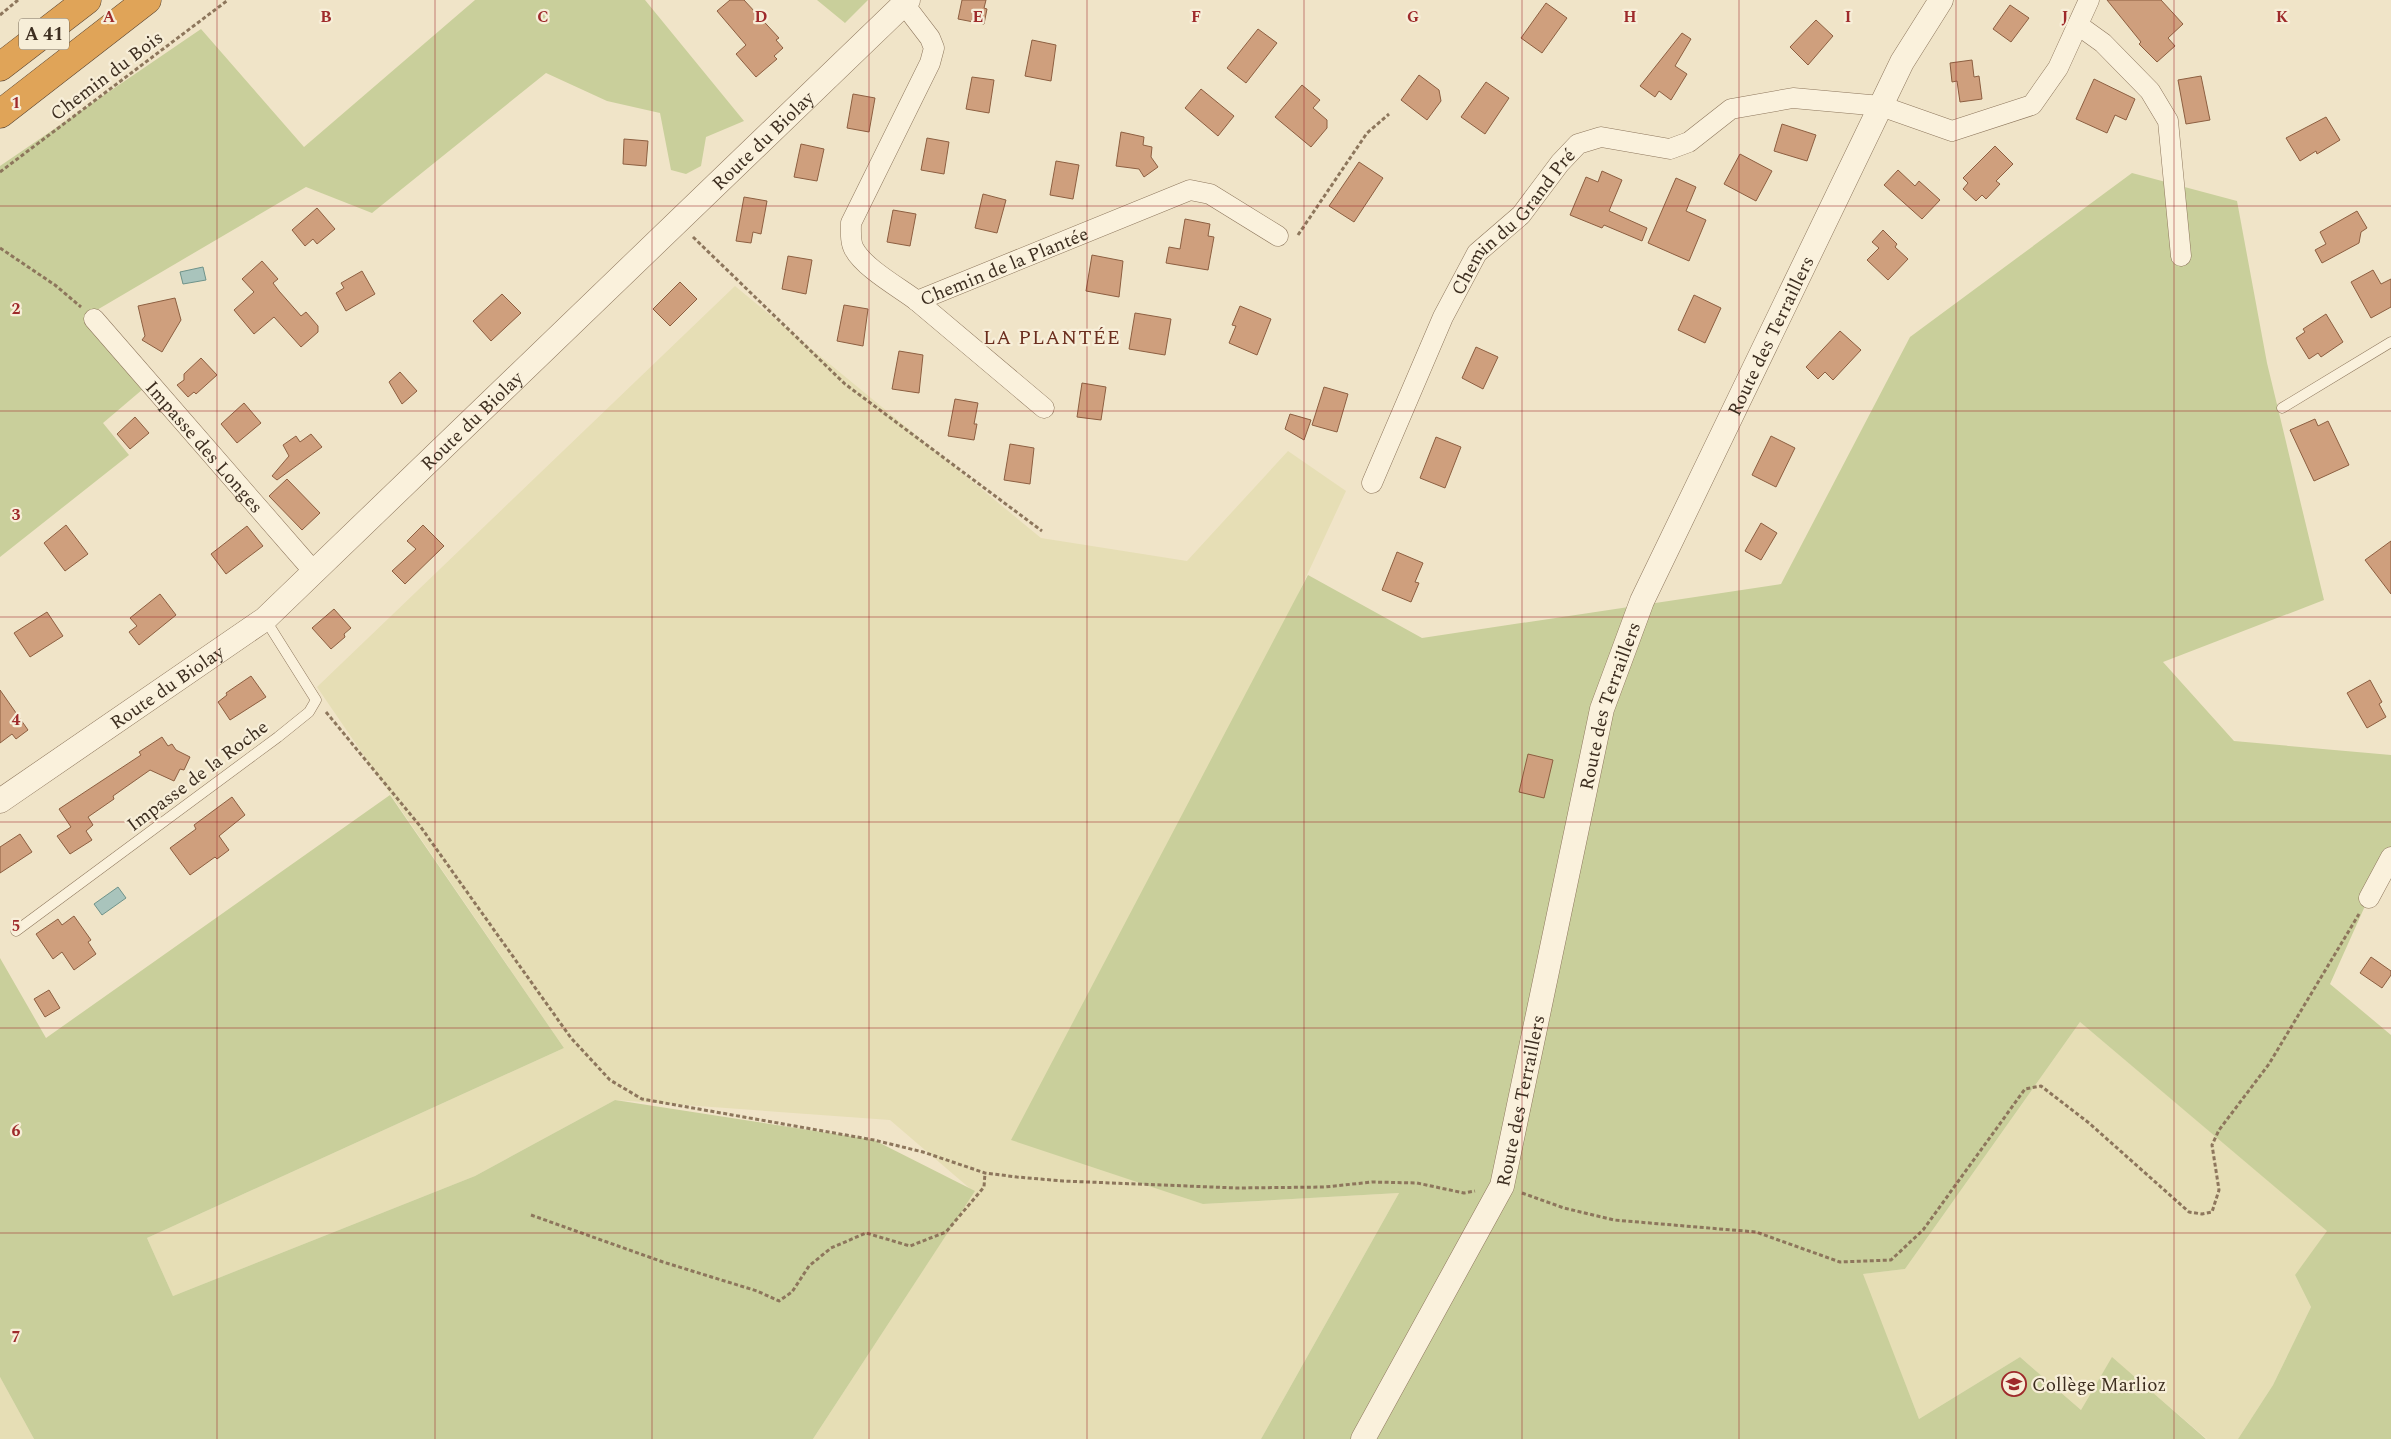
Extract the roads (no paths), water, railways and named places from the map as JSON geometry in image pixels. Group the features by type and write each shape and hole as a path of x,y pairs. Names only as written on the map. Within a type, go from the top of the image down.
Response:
{"highway":[{"name":"A 41","path":"0,67 87,0"},
{"name":"A 41","path":"0,114 147,0"}],"street":[{"name":"Route des Terraillers","path":"1363,1439 1502,1186 1602,709 1642,601 1880,106 1902,62 1941,0"},
{"name":"Chemin du Grand Pré","path":"1372,483 1443,317 1477,253 1522,215 1560,163 1578,144 1601,137 1670,149 1689,142 1731,109 1793,98 1880,106 1952,131 2032,105 2058,68 2089,0"},
{"name":"Route du Biolay","path":"0,801 265,619 906,2"},
{"name":"Chemin de la Plantée","path":"906,2 930,38 934,48 930,63 851,222 851,235 854,249 869,266 917,301 1190,190 1210,194 1278,236"},
{"path":"2078,25 2103,43 2150,91 2168,121 2181,256"},
{"path":"917,301 1044,408"},
{"name":"Impasse des Longes","path":"94,319 315,572"},
{"path":"2369,898 2391,857"}],"lane":[{"path":"2282,408 2391,342"},
{"name":"Impasse de la Roche","path":"16,931 309,712 316,700 265,619"}],"water":[{"path":"203,267 206,280 183,284 180,272"},
{"path":"118,887 126,898 102,915 94,904"}],"place":[{"name":"Collège Marlioz","path":"2014,1384"}],"district":[{"name":"LA PLANTÉE","path":"1052,337"}]}
